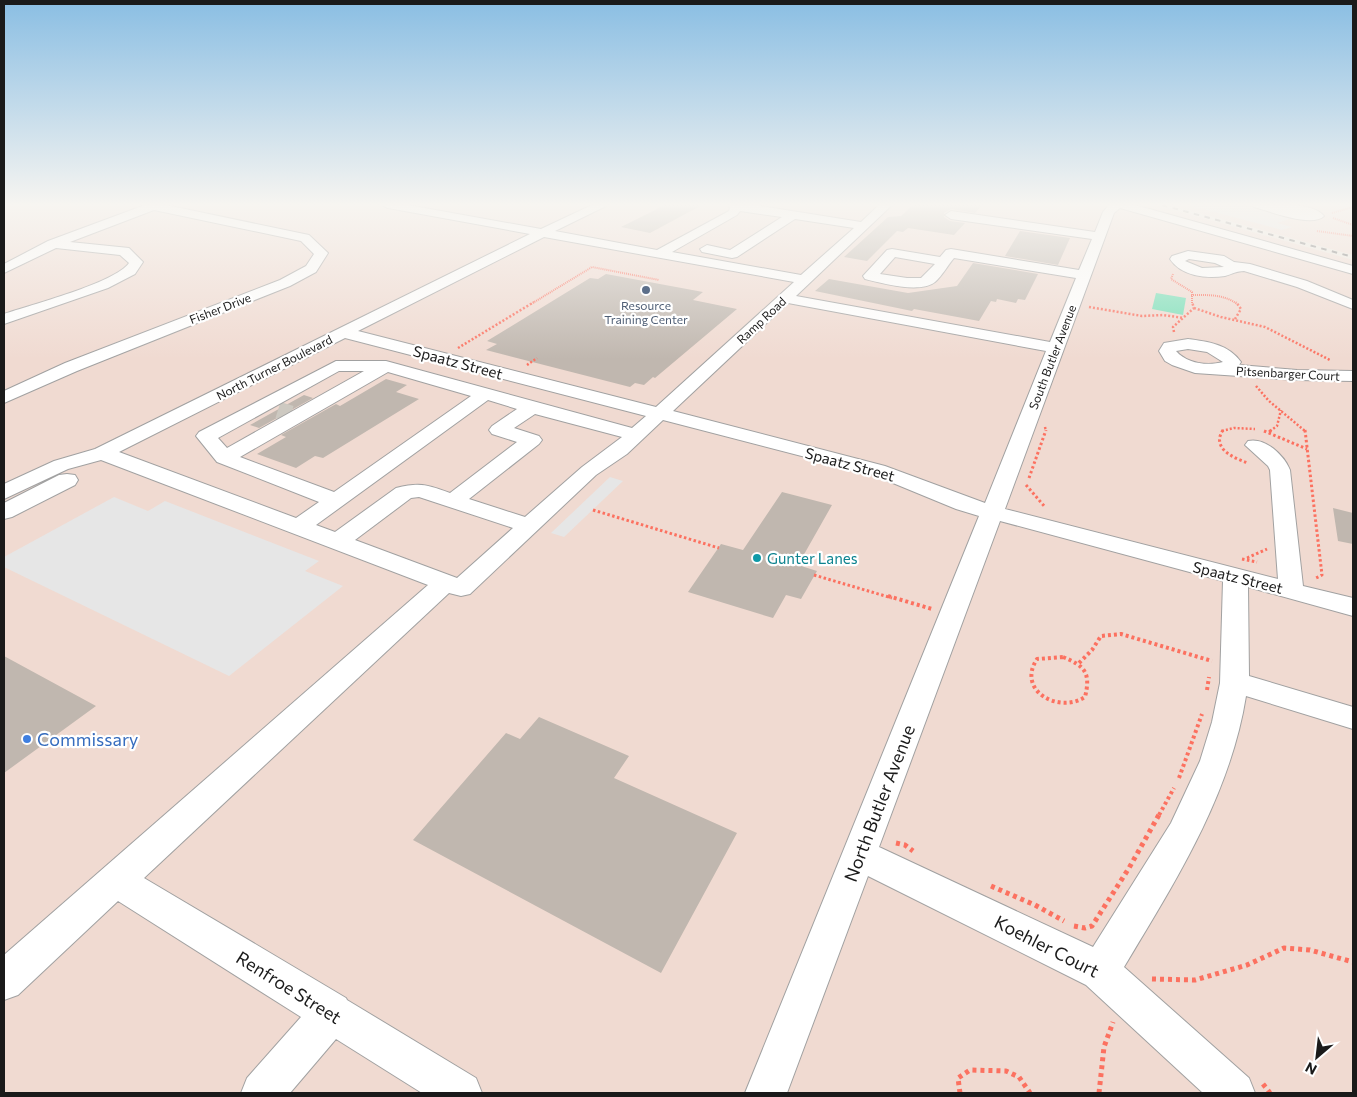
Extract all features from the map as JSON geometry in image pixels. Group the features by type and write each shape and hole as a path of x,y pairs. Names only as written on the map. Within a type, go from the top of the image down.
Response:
{"street":[{"path":"4,269 30,256"},
{"path":"4,319 103,285 130,271 136,262 130,256"},
{"name":"Fisher Drive","path":"4,398 72,366 285,283 311,269 320,256"},
{"name":"North Turner Boulevard","path":"4,492 61,465 102,453 496,256"},
{"path":"671,256 804,280"},
{"name":"Ramp Road","path":"446,582 461,588 589,471 620,450 830,256"},
{"path":"944,262 948,256"},
{"path":"969,256 1084,275"},
{"name":"South Butler Avenue","path":"1002,516 1056,348 1091,256"},
{"path":"1304,256 1353,270"},
{"path":"1231,266 1245,267 1302,284 1353,306"},
{"path":"785,298 1056,348"},
{"name":"Spaatz Street","path":"344,332 878,470 964,504 1002,516 1241,568 1291,590 1353,607"},
{"path":"224,458 336,366 386,366 636,435"},
{"path":"336,501 224,458 206,436 283,409 333,396 386,366"},
{"name":"Pitsenbarger Court","path":"1223,369 1298,375 1353,376"},
{"path":"223,393 283,409 333,396"},
{"path":"452,500 532,440 500,430 532,407"},
{"path":"1260,448 1276,463 1280,470 1291,590"},
{"path":"4,512 80,473 102,453 446,582 4,981"},
{"path":"338,541 404,493 420,490 530,526"},
{"path":"298,526 336,501"},
{"name":"North Butler Avenue","path":"766,1093 886,857 1002,516"},
{"path":"1100,971 1176,846 1198,803 1217,756 1229,712 1234,682 1241,568"},
{"path":"1234,682 1353,718"},
{"name":"Koehler Court","path":"886,857 1100,971 1234,1093"},
{"name":"Renfroe Street","path":"117,881 461,1093"},
{"path":"262,1093 332,1012"}],"lane":[{"path":"336,501 485,394"}],"path":[{"path":"442,358 592,267 659,280"},
{"path":"1174,272 1171,279 1192,292 1191,301 1194,308"},
{"path":"1191,295 1218,296 1230,299 1241,309 1235,319"},
{"path":"1086,306 1142,316 1163,315 1185,318"},
{"path":"1180,338 1173,332 1173,327 1194,308"},
{"path":"1194,308 1278,332 1331,361"},
{"path":"1260,448 1276,426 1281,410"},
{"path":"1002,516 1026,485 1046,431 1043,423"},
{"path":"1260,448 1250,428 1222,430 1220,435 1220,445 1227,454 1260,448 1307,449"},
{"path":"1026,485 1045,507"},
{"path":"593,510 719,548"},
{"path":"1241,568 1267,549 1267,540"},
{"path":"814,575 941,611"},
{"path":"1206,696 1212,651"},
{"path":"1063,657 1079,663 1086,672 1090,684 1085,697 1074,703 1048,698 1035,690 1028,678 1030,666 1037,659 1063,657"},
{"path":"983,883 1035,905 1073,926 1085,928 1092,926 1129,868 1176,786 1188,756 1204,705"},
{"path":"1099,1093 1108,1030 1129,997 1144,978 1195,980 1247,965 1284,948 1310,950 1353,962"},
{"path":"960,1093 958,1078 970,1070 1006,1071 1019,1077 1030,1093"}],"shaded area":[{"path":"4,256 1339,256 1353,260 1353,1093 4,1093"},
{"path":"610,477 623,481 564,537 551,533"},
{"path":"114,497 148,511 165,501 319,561 305,571 343,586 229,676 4,567 4,557"}],"green space":[{"path":"1156,293 1186,298 1183,315 1152,309"}],"building":[{"path":"845,256 872,256 867,261"},
{"path":"1006,256 1062,256 1058,265"},
{"path":"973,263 1038,274 1025,300 1018,299 1016,303 997,299 996,302 991,301 979,321 914,309 912,311 815,291 829,279 908,293 957,286"},
{"path":"606,274 703,292 693,300 737,309 655,378 653,377 644,385 635,383 630,387 486,350 497,344 487,341 590,278 598,279"},
{"path":"386,379 407,385 396,392 419,399 323,458 315,456 296,468 257,454 286,437 281,435 336,404 340,406"},
{"path":"304,395 313,398 259,428 250,425"},
{"name":"Gunter Lanes","path":"782,492 832,505 798,565 817,571 801,599 786,595 773,618 688,592 721,544 743,550"},
{"path":"1333,508 1353,513 1353,544 1338,541"},
{"name":"Commissary","path":"4,656 96,706 4,773"},
{"path":"539,717 629,756 614,778 737,833 661,973 413,840 506,733 520,739"}],"tunnel":[{"path":"278,410 291,414"}],"place":[{"name":"Resource Training Center","path":"646,290"},
{"name":"Gunter Lanes","path":"757,558"},
{"name":"Commissary","path":"27,739"}]}
